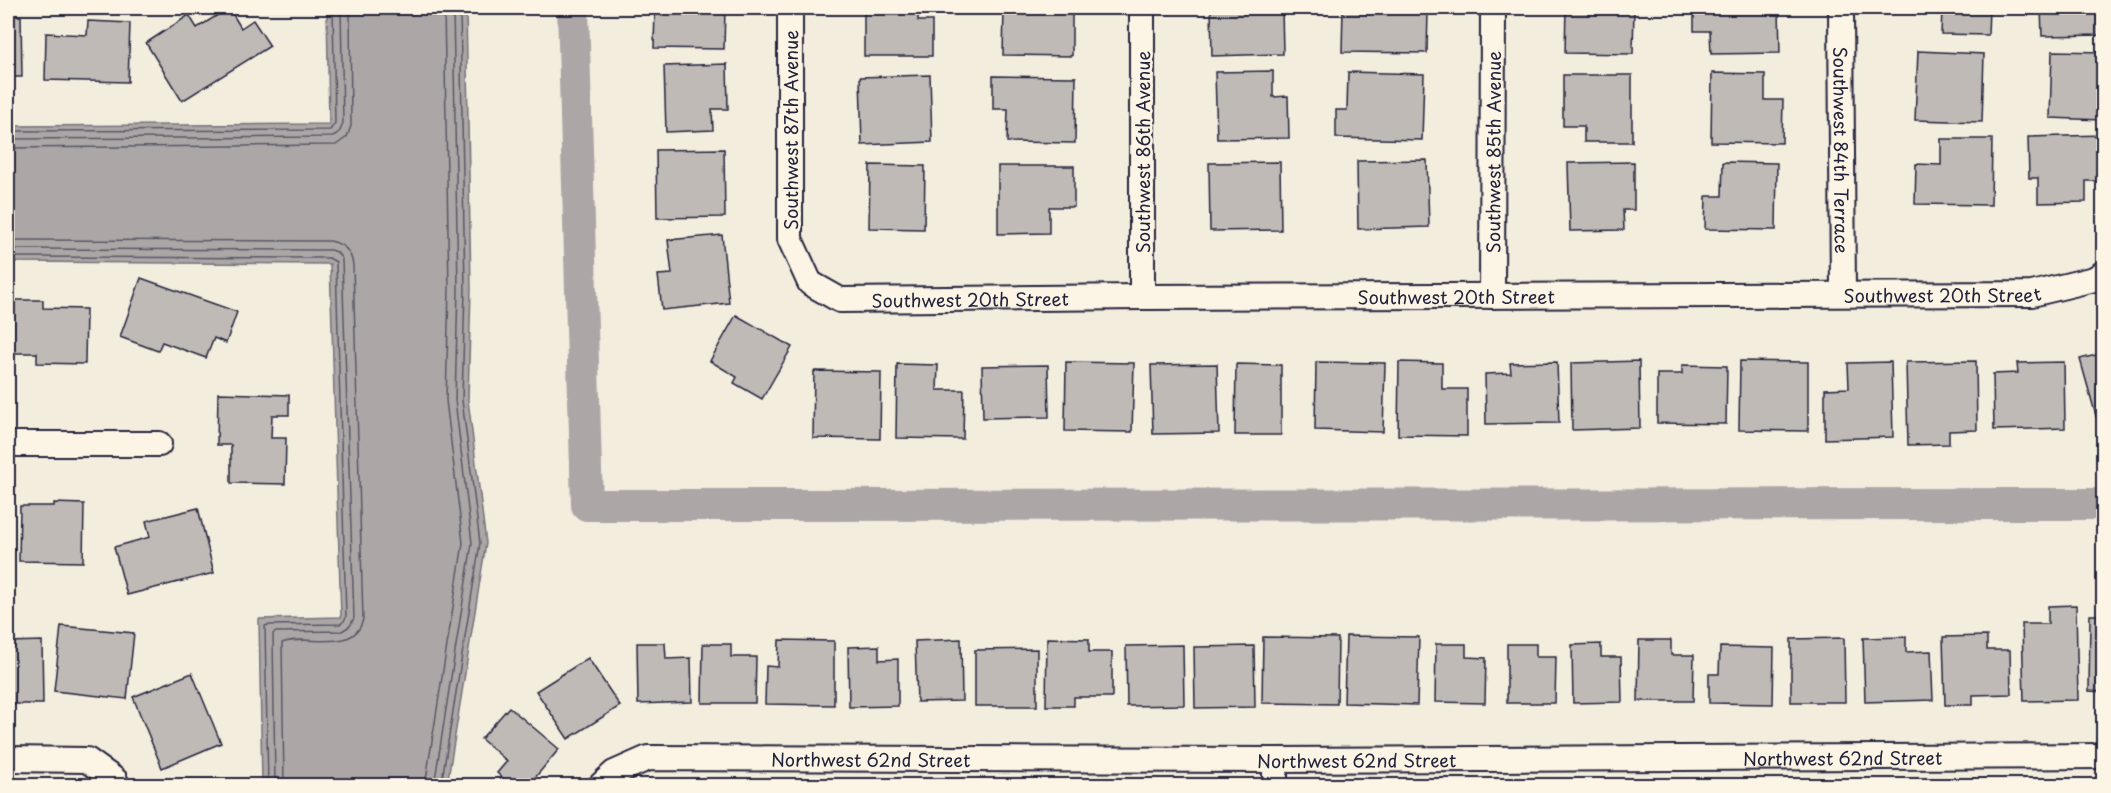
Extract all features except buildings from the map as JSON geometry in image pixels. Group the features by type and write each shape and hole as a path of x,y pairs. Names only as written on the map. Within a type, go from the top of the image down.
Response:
{"street":[{"name":"Southwest 87th Avenue","path":"790,8 790,239 810,283"},
{"name":"Southwest 86th Avenue","path":"1142,8 1142,297"},
{"name":"Southwest 85th Avenue","path":"1492,8 1492,296"},
{"name":"Southwest 84th Terrace","path":"1842,8 1842,294"},
{"name":"Southwest 20th Street","path":"810,283 840,300 2032,294 2094,279 2103,273"},
{"path":"8,444 159,444"},
{"name":"Northwest 62nd Street","path":"607,779 648,758 1275,760 2103,756"},
{"path":"8,759 87,760 116,783"},
{"path":"1275,760 1275,786"}],"water":[{"path":"327,8 466,8 471,289 468,400 486,543 447,785 262,785 259,619 341,617 330,264 8,262 8,126 329,124"}],"waterway":[{"path":"573,8 587,505 2104,504"}]}
